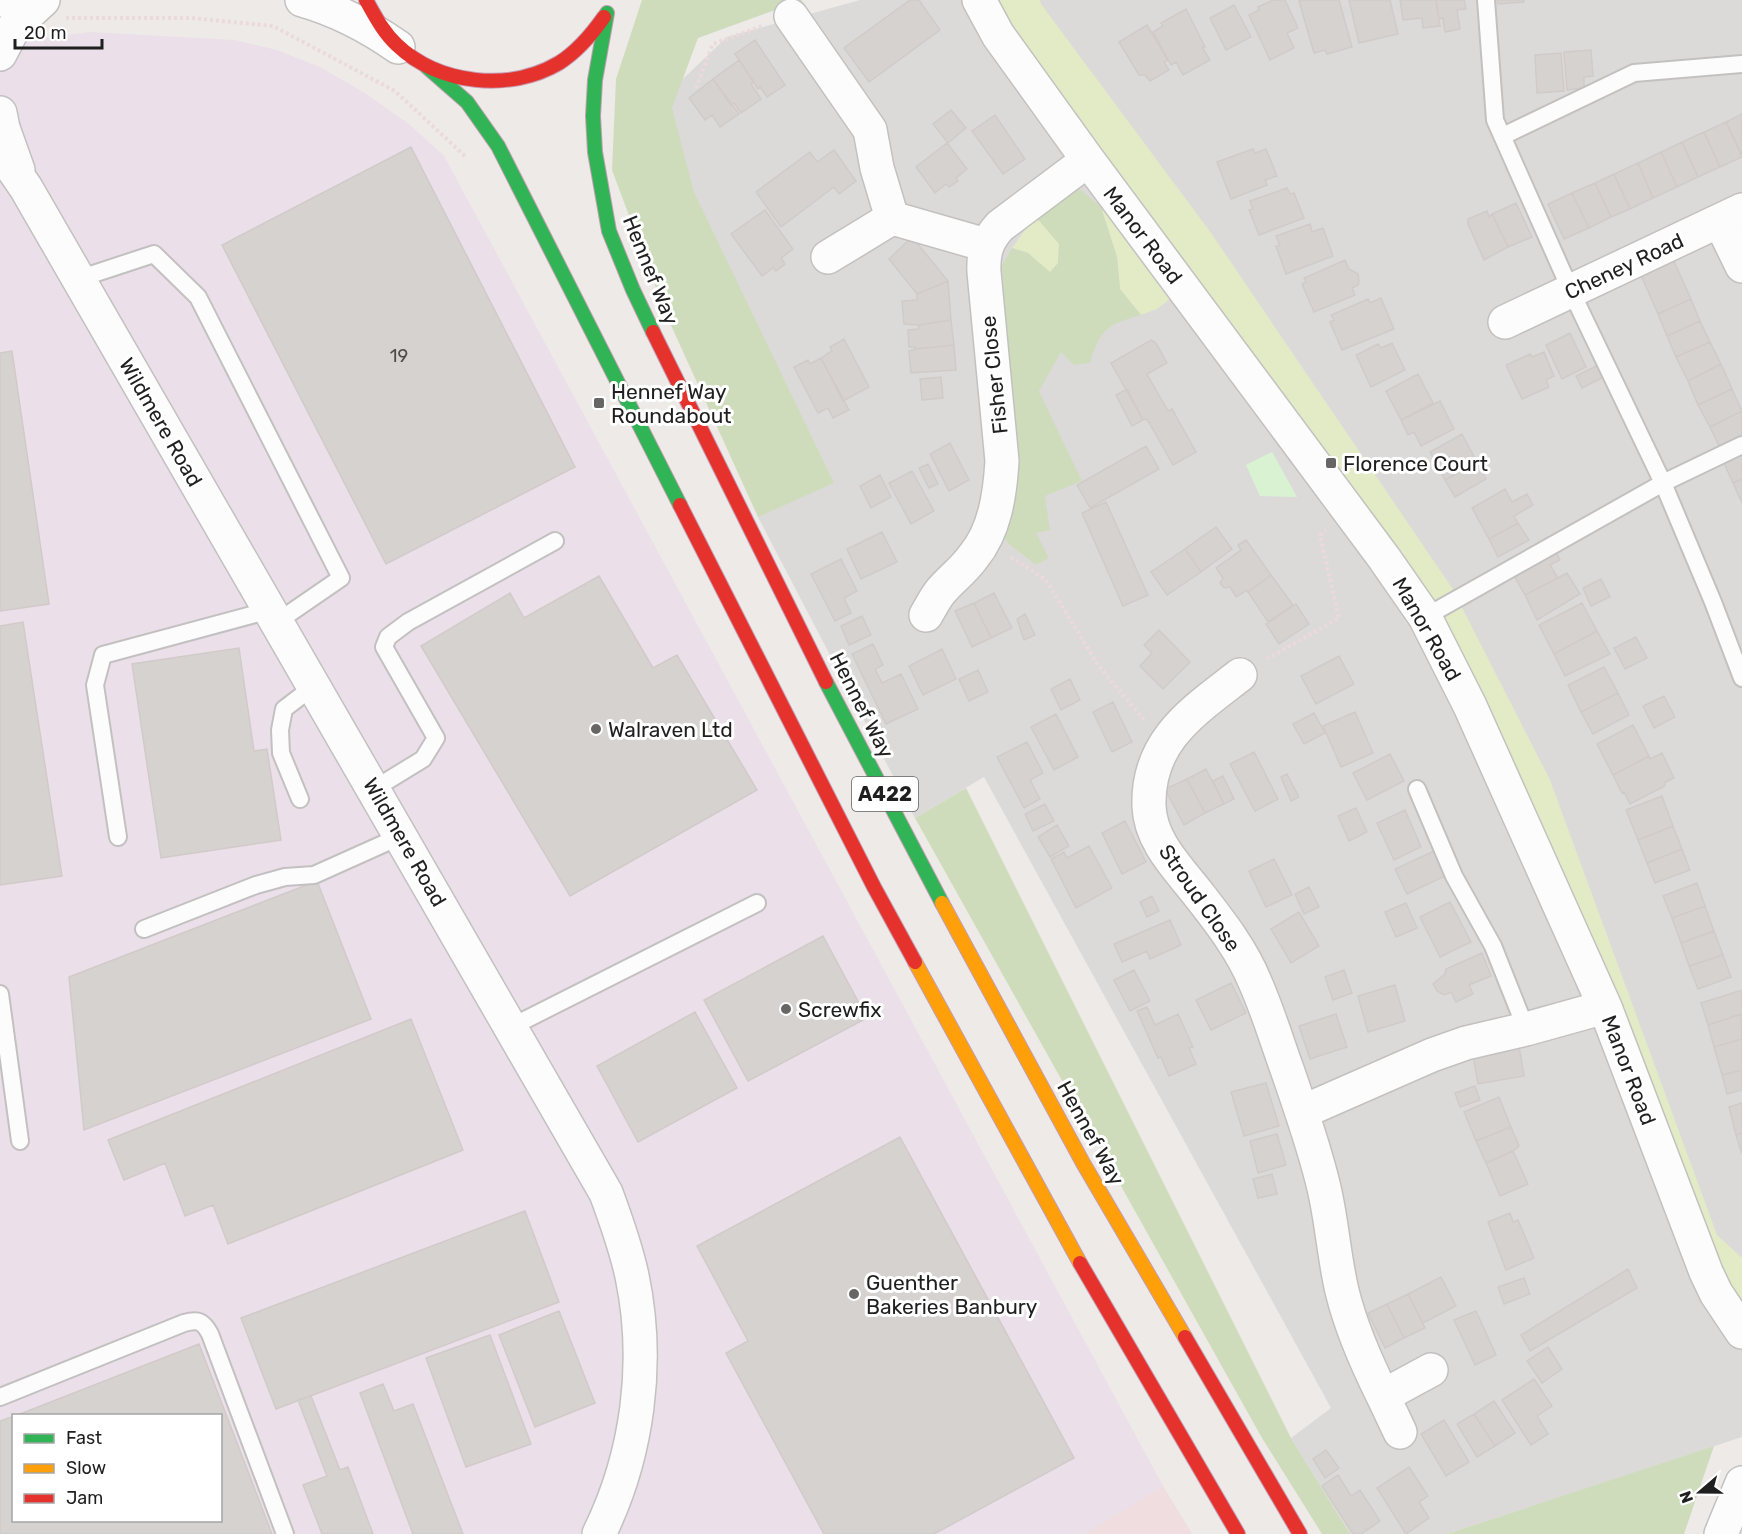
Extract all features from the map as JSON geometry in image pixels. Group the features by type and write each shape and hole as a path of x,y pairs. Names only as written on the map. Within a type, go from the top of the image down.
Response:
{"highway":[{"path":"366,0 382,29 400,48 427,67 451,77 476,82 502,82 528,77 552,67 574,53 592,34 610,6"},
{"name":"Hennef Way","path":"610,6 595,80 592,116 595,152 609,231 633,290 824,677 933,886 1083,1163 1300,1534"},
{"name":"A422","path":"427,67 456,89 482,120 498,146 874,887 1076,1256 1238,1534"}],"street":[{"path":"302,0 347,16 400,48"},
{"name":"Manor Road","path":"979,0 990,23 1088,160 1425,617 1470,706 1605,1007 1706,1272 1716,1293 1742,1332"},
{"path":"0,54 14,27 51,12"},
{"path":"791,16 870,130 892,218"},
{"name":"Wildmere Road","path":"0,113 11,152 26,188"},
{"name":"Wildmere Road","path":"0,150 26,188 606,1193 620,1231 632,1276 639,1328 640,1373 635,1421 625,1468 610,1512 599,1534"},
{"path":"828,257 892,218 986,245 1000,226 1088,160"},
{"path":"1731,216 1742,266"},
{"name":"Cheney Road","path":"1505,322 1731,216"},
{"name":"Fisher Close","path":"926,615 940,592 974,557 992,523 997,503 1002,461 984,272 983,257 986,245"},
{"name":"Stroud Close","path":"1240,675 1184,719 1164,745 1157,758 1150,790 1150,818 1165,851 1237,947 1254,979 1302,1113 1324,1188 1337,1266 1348,1314 1365,1361 1400,1432"},
{"path":"1302,1113 1432,1055 1483,1038 1526,1029 1605,1007"},
{"path":"1383,1396 1431,1370"},
{"path":"1721,1534 1742,1483"}],"lane":[{"path":"1486,0 1493,112 1571,291 1663,483 1742,678"},
{"path":"1503,136 1634,73 1742,64"},
{"path":"78,279 154,254 198,297 341,578 273,616 103,655 94,685 118,837"},
{"path":"1425,617 1663,483 1742,445"},
{"path":"374,789 423,759 436,738 384,647 388,637 408,622 555,541"},
{"path":"300,799 281,753 280,730 284,710 314,686"},
{"path":"1417,789 1454,876 1492,946 1526,1029"},
{"path":"144,929 256,885 285,877 314,875 401,836"},
{"path":"511,1027 757,903"},
{"path":"0,994 20,1141"},
{"path":"0,1397 184,1323 196,1320 204,1323 285,1534"}],"path":[{"path":"51,12 66,18 191,18 273,26 396,92 471,162"},
{"path":"696,88 713,44 791,16"},
{"path":"1240,675 1339,618 1320,535 1349,511"},
{"path":"984,540 1046,580 1098,665 1164,745"}],"shaded area":[{"path":"860,0 1742,0 1742,1437 1447,1534 1350,1534 1291,1438 1331,1408 984,777 915,818 758,517 649,111 727,37"},
{"path":"90,32 234,40 277,50 322,68 368,95 410,125 444,156 1163,1486 1084,1534 0,1534 0,43"},
{"path":"1163,1486 1192,1534 1084,1534"}],"green space":[{"path":"642,0 803,0 698,38 672,108 694,192 834,483 758,517 665,312 612,170 616,79"},
{"path":"1000,0 1040,0 1211,233 1452,588 1550,780 1717,1235 1742,1258 1742,1300 1724,1286 1424,604 1008,32"},
{"path":"1062,186 1081,190 1101,207 1117,257 1120,289 1141,315 1113,325 1107,330 1098,342 1090,363 1074,365 1061,352 1039,391 1082,481 1045,496 1050,530 1036,533 1049,558 1036,565 1009,544 1004,537 1005,526 1012,512 1017,479 1002,265 1012,248 1028,253 1050,272 1058,263 1059,244 1035,216"},
{"path":"1101,207 1123,232 1171,298 1157,309 1141,315 1120,289 1117,257"},
{"path":"1035,216 1059,243 1058,263 1050,273 1028,253 1012,248"},
{"path":"1272,452 1297,497 1260,496 1246,465"},
{"path":"966,788 1291,1438 1350,1534 1322,1534 1262,1438 915,818"},
{"path":"1714,1446 1684,1534 1447,1534"}],"building":[{"path":"910,0 919,0 940,30 869,82 844,48"},
{"path":"1273,0 1285,0 1298,28 1287,33 1294,48 1270,60 1249,15 1259,10 1258,7"},
{"path":"1339,0 1352,47 1327,54 1325,50 1314,53 1299,1"},
{"path":"1349,0 1390,0 1398,34 1359,43"},
{"path":"1400,0 1436,0 1440,26 1423,28 1422,18 1403,20"},
{"path":"1436,0 1464,0 1466,9 1457,10 1460,29 1445,32 1443,18 1439,19"},
{"path":"1497,0 1524,0 1524,2 1498,4"},
{"path":"1234,5 1251,37 1226,50 1210,18"},
{"path":"1186,9 1210,60 1183,75 1176,62 1171,65 1153,32 1163,26 1161,23"},
{"path":"1147,25 1168,60 1164,62 1169,70 1150,81 1145,75 1139,75 1119,42"},
{"path":"755,40 785,85 767,97 760,87 758,89 735,54"},
{"path":"1591,50 1593,76 1584,77 1584,88 1567,90 1564,52"},
{"path":"1561,53 1564,91 1537,93 1535,55"},
{"path":"739,60 754,82 751,84 761,99 741,113 734,103 731,105 713,79"},
{"path":"713,79 739,114 720,127 712,115 705,120 689,98"},
{"path":"951,110 966,128 948,143 933,124"},
{"path":"1742,114 1742,155 1726,122"},
{"path":"995,115 1025,159 1003,174 972,131"},
{"path":"1726,122 1742,157 1720,167 1704,132"},
{"path":"1704,132 1720,167 1698,177 1682,142"},
{"path":"1682,142 1698,177 1677,187 1661,152"},
{"path":"947,143 967,169 956,178 958,181 949,187 946,184 935,193 916,167"},
{"path":"411,147 575,467 386,564 222,245"},
{"path":"1253,149 1255,153 1266,149 1277,176 1265,180 1267,185 1231,199 1217,162"},
{"path":"834,150 856,181 839,194 834,187 781,227 756,192 810,152 817,162"},
{"path":"1661,152 1677,187 1653,198 1638,163"},
{"path":"1638,163 1653,198 1630,209 1614,174"},
{"path":"1614,174 1630,209 1611,217 1595,183"},
{"path":"1595,183 1611,217 1589,228 1572,193"},
{"path":"1287,188 1290,194 1294,193 1304,218 1259,235 1249,210 1253,209 1250,201"},
{"path":"1572,193 1589,228 1564,239 1548,204"},
{"path":"1516,203 1532,237 1508,247 1492,214"},
{"path":"765,210 793,249 781,258 785,264 776,271 773,268 762,276 731,234"},
{"path":"1487,211 1489,217 1492,214 1508,247 1484,260 1468,224 1468,219"},
{"path":"1310,224 1312,232 1323,228 1333,256 1286,274 1276,246 1280,246 1276,236"},
{"path":"912,237 948,281 917,294 889,259"},
{"path":"1672,257 1691,299 1658,314 1639,271"},
{"path":"1345,260 1349,269 1358,274 1358,285 1352,288 1355,295 1314,312 1302,284 1306,282 1304,278"},
{"path":"948,281 951,320 919,325 904,324 902,301 917,300 917,294"},
{"path":"1381,298 1394,329 1342,350 1330,322 1334,320 1331,315 1368,299 1370,303"},
{"path":"1691,299 1700,321 1667,336 1658,314"},
{"path":"951,320 954,345 915,349 915,347 909,347 908,330 918,329 919,325"},
{"path":"1700,321 1710,342 1676,357 1667,336"},
{"path":"1570,333 1586,367 1562,379 1546,345"},
{"path":"844,339 869,387 843,401 821,358 832,351 830,347"},
{"path":"1151,340 1156,343 1167,363 1147,374 1168,411 1172,409 1196,452 1173,465 1147,419 1143,420 1111,363"},
{"path":"1710,342 1721,364 1688,381 1676,357"},
{"path":"1392,343 1405,370 1371,387 1356,355 1378,344 1381,348"},
{"path":"954,345 956,370 911,373 909,351"},
{"path":"12,351 49,604 0,611 0,353"},
{"path":"1544,352 1554,376 1546,380 1549,387 1522,399 1506,365 1530,354 1532,357"},
{"path":"821,358 849,410 833,418 828,408 818,413 794,367 808,360 810,364"},
{"path":"1721,364 1732,389 1698,405 1688,381"},
{"path":"1598,365 1604,377 1582,388 1576,376"},
{"path":"1418,374 1433,403 1401,420 1386,391"},
{"path":"941,377 943,398 922,400 920,379"},
{"path":"1127,389 1143,420 1132,426 1116,395"},
{"path":"1732,389 1742,411 1710,427 1698,405"},
{"path":"1440,401 1454,429 1421,446 1414,432 1408,435 1401,420"},
{"path":"1742,411 1742,437 1720,448 1710,427"},
{"path":"1462,434 1477,462 1445,480 1430,452"},
{"path":"950,443 969,480 949,491 930,454"},
{"path":"1146,446 1159,469 1090,508 1077,485"},
{"path":"1742,452 1742,479 1733,483 1723,461"},
{"path":"1477,462 1486,479 1455,497 1445,480"},
{"path":"928,464 938,484 929,488 919,468"},
{"path":"912,471 934,511 911,524 889,483"},
{"path":"880,475 891,497 871,508 860,486"},
{"path":"1742,479 1742,503 1733,483"},
{"path":"1505,489 1512,502 1527,494 1533,505 1514,516 1518,523 1489,539 1472,508"},
{"path":"1106,502 1148,595 1123,606 1082,513"},
{"path":"1518,523 1529,540 1498,557 1489,539"},
{"path":"1216,527 1232,549 1201,572 1185,549"},
{"path":"882,532 897,562 861,579 847,549"},
{"path":"1246,540 1271,575 1248,592 1247,590 1236,597 1230,587 1224,588 1220,583 1223,578 1216,568 1241,550 1238,545"},
{"path":"1185,549 1201,572 1167,595 1151,572"},
{"path":"1554,549 1560,560 1550,565 1558,578 1525,595 1512,572"},
{"path":"841,559 857,591 844,598 851,613 835,621 811,574"},
{"path":"1567,573 1580,594 1537,620 1525,595"},
{"path":"1271,575 1293,605 1268,622 1248,592"},
{"name":"Walraven Ltd","path":"599,576 653,668 677,655 757,790 570,896 421,646 510,593 524,618"},
{"path":"1601,579 1610,597 1591,606 1583,588"},
{"path":"994,593 1012,628 991,638 974,603"},
{"path":"974,603 991,638 972,647 955,611"},
{"path":"1582,603 1597,631 1554,654 1539,625"},
{"path":"1296,604 1309,624 1279,644 1266,624"},
{"path":"1025,614 1035,635 1024,640 1017,619"},
{"path":"862,616 871,635 849,645 841,626"},
{"path":"23,622 62,876 0,885 0,626"},
{"path":"1159,630 1190,662 1163,689 1140,666 1152,653 1144,645"},
{"path":"1597,631 1610,654 1565,676 1554,654"},
{"path":"1636,637 1647,658 1625,669 1614,648"},
{"path":"873,644 883,665 875,669 882,683 901,674 918,709 886,724 852,654"},
{"path":"239,648 254,751 267,749 281,840 161,858 132,664"},
{"path":"942,649 956,679 923,695 909,666"},
{"path":"1339,656 1354,684 1316,704 1301,676"},
{"path":"1604,667 1618,693 1581,712 1568,685"},
{"path":"978,670 988,692 969,701 959,679"},
{"path":"1070,679 1080,700 1061,710 1051,689"},
{"path":"1618,693 1629,715 1593,734 1581,712"},
{"path":"1664,696 1675,717 1654,728 1643,706"},
{"path":"1113,702 1132,742 1112,752 1093,712"},
{"path":"1355,712 1373,753 1341,767 1323,726"},
{"path":"1314,713 1325,733 1304,744 1293,724"},
{"path":"1056,714 1078,757 1054,770 1031,727"},
{"path":"1633,725 1649,756 1613,775 1597,744"},
{"path":"1027,742 1043,773 1030,780 1040,799 1024,808 997,757"},
{"path":"1254,752 1278,799 1255,811 1230,764"},
{"path":"1662,753 1674,778 1664,783 1665,786 1630,804 1613,775 1649,756 1650,759"},
{"path":"1390,754 1404,781 1367,800 1353,773"},
{"path":"1206,769 1224,804 1205,813 1187,779"},
{"path":"1287,774 1299,797 1291,801 1281,777"},
{"path":"1223,776 1234,799 1224,804 1213,781"},
{"path":"1187,779 1205,813 1184,825 1165,789"},
{"path":"1662,796 1673,826 1638,840 1626,810"},
{"path":"1045,804 1054,821 1033,831 1025,814"},
{"path":"1356,808 1367,832 1349,841 1338,816"},
{"path":"1405,810 1421,847 1394,860 1377,823"},
{"path":"1125,821 1146,862 1122,874 1102,833"},
{"path":"1057,825 1069,846 1050,857 1038,837"},
{"path":"1673,826 1682,849 1647,863 1638,840"},
{"path":"1089,846 1112,888 1076,908 1051,859 1064,852 1067,858"},
{"path":"1682,849 1690,870 1655,883 1647,863"},
{"path":"1434,851 1445,876 1407,894 1395,869"},
{"path":"1274,859 1292,895 1266,907 1249,871"},
{"path":"317,881 371,1019 84,1130 69,977"},
{"path":"1697,883 1705,906 1672,918 1663,896"},
{"path":"1309,887 1319,907 1304,914 1295,894"},
{"path":"1152,896 1159,911 1147,917 1140,902"},
{"path":"1450,902 1471,942 1440,957 1420,917"},
{"path":"1406,903 1417,928 1396,937 1385,912"},
{"path":"1705,906 1714,931 1681,943 1672,918"},
{"path":"1299,912 1319,946 1291,963 1271,929"},
{"path":"1170,920 1181,945 1150,959 1147,951 1122,962 1114,944"},
{"path":"1714,931 1723,955 1689,966 1681,943"},
{"name":"Screwfix","path":"823,936 867,1018 748,1081 704,1000"},
{"path":"1482,953 1491,976 1469,985 1473,994 1456,1002 1451,992 1444,995 1437,991 1433,984 1445,974 1446,969"},
{"path":"1723,955 1731,977 1698,989 1689,966"},
{"path":"1134,970 1150,1001 1130,1011 1114,980"},
{"path":"1344,970 1352,993 1333,1000 1325,977"},
{"path":"1231,983 1246,1013 1211,1030 1196,1000"},
{"path":"1395,985 1405,1021 1368,1032 1358,996"},
{"path":"1742,990 1742,1014 1708,1025 1701,1003"},
{"path":"1147,1007 1155,1025 1178,1014 1193,1047 1189,1048 1196,1064 1169,1076 1161,1057 1158,1058 1137,1011"},
{"path":"695,1012 737,1088 638,1142 597,1066"},
{"path":"1336,1014 1347,1047 1310,1059 1299,1026"},
{"path":"1741,1014 1742,1039 1714,1047 1708,1025"},
{"path":"411,1019 463,1150 228,1244 213,1205 185,1216 165,1163 124,1180 108,1140"},
{"path":"1742,1039 1742,1070 1722,1075 1714,1047"},
{"path":"1519,1046 1524,1076 1478,1084 1473,1054"},
{"path":"1742,1070 1742,1090 1727,1094 1722,1075"},
{"path":"1266,1083 1279,1126 1244,1136 1231,1092"},
{"path":"1475,1086 1480,1100 1460,1107 1455,1093"},
{"path":"1499,1097 1511,1127 1476,1141 1464,1112"},
{"path":"1742,1103 1742,1133 1736,1135 1729,1107"},
{"path":"1511,1127 1519,1146 1486,1163 1476,1141"},
{"path":"1742,1133 1742,1154 1736,1135"},
{"path":"1277,1134 1286,1165 1258,1173 1250,1141"},
{"name":"Guenther Bakeries Banbury","path":"900,1137 1074,1458 934,1534 824,1534 726,1353 748,1341 697,1246"},
{"path":"1513,1151 1528,1184 1500,1196 1486,1163"},
{"path":"1272,1174 1277,1194 1258,1198 1253,1179"},
{"path":"525,1211 559,1302 276,1409 241,1318"},
{"path":"1510,1213 1513,1222 1518,1220 1534,1258 1506,1270 1488,1222"},
{"path":"1628,1269 1637,1288 1530,1351 1521,1335"},
{"path":"1441,1277 1456,1306 1423,1323 1408,1294"},
{"path":"1524,1278 1530,1294 1504,1304 1498,1287"},
{"path":"1408,1294 1425,1328 1404,1338 1387,1304"},
{"path":"1387,1304 1404,1338 1385,1348 1368,1313"},
{"path":"559,1311 595,1403 535,1427 499,1335"},
{"path":"1476,1311 1496,1355 1475,1365 1454,1320"},
{"path":"490,1335 531,1444 466,1467 426,1358"},
{"path":"199,1344 272,1534 0,1534 0,1421 12,1417 12,1522 222,1522 222,1414 20,1414"},
{"path":"1548,1347 1562,1369 1542,1383 1527,1361"},
{"path":"1534,1379 1552,1406 1537,1416 1548,1434 1531,1445 1502,1400"},
{"path":"383,1384 394,1411 413,1404 463,1534 413,1534 360,1393"},
{"path":"311,1396 340,1470 348,1467 373,1534 322,1534 303,1485 327,1476 298,1400"},
{"path":"1494,1401 1515,1433 1495,1446 1474,1414"},
{"path":"1474,1414 1495,1446 1477,1457 1457,1424"},
{"path":"1444,1420 1469,1462 1446,1476 1421,1434"},
{"path":"1326,1450 1339,1468 1325,1478 1313,1459"},
{"path":"1409,1467 1428,1496 1419,1502 1429,1518 1406,1534 1377,1488"},
{"path":"1338,1475 1351,1496 1360,1490 1380,1521 1361,1534 1353,1534 1322,1486"}],"traffic: fast":[{"path":"607,13 595,80 593,116 595,152 609,231 653,332"},
{"path":"427,67 467,102 498,146 680,505"},
{"path":"826,682 942,903"}],"traffic: slow":[{"path":"942,903 1083,1163 1185,1337"},
{"path":"915,962 1080,1263"}],"traffic: jam":[{"path":"366,0 388,35 414,58 433,69 475,80 497,81 519,78 559,63 584,42 604,17"},
{"path":"653,332 826,682"},
{"path":"680,505 874,887 915,962"},
{"path":"1080,1263 1238,1534"},
{"path":"1185,1337 1300,1534"}],"place":[{"name":"Hennef Way Roundabout","path":"599,403"},
{"name":"Florence Court","path":"1331,463"},
{"name":"Walraven Ltd","path":"596,729"},
{"name":"Screwfix","path":"786,1009"},
{"name":"Guenther Bakeries Banbury","path":"854,1294"}]}
